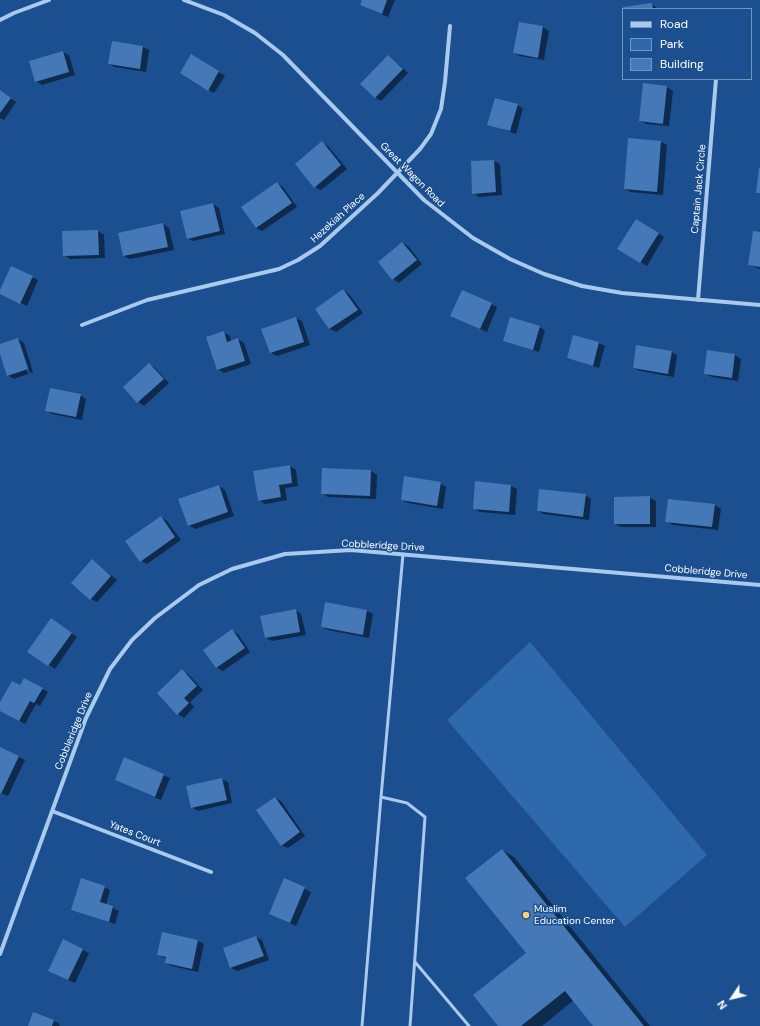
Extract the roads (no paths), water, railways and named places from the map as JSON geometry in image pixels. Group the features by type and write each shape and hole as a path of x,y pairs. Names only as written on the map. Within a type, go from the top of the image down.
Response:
{"street":[{"path":"0,20 14,12 49,0"},
{"name":"Great Wagon Road","path":"184,0 224,15 255,33 283,55 440,214 473,238 510,259 544,274 582,286 622,293 760,305"},
{"name":"Hezekiah Place","path":"82,325 147,300 279,269 298,260 320,246 378,193 420,148 436,122 441,109 445,82 450,26"},
{"name":"Captain Jack Circle","path":"698,300 716,80"},
{"name":"Cobbleridge Drive","path":"0,954 90,707 110,670 132,640 154,618 184,595 232,569 285,554 351,550 760,584"},
{"name":"Yates Court","path":"52,812 211,872"}],"lane":[{"path":"362,1026 380,797 403,554"},
{"path":"380,797 407,803 425,817 410,1026"},
{"path":"415,962 469,1026"}],"place":[{"name":"Muslim Education Center","path":"526,915"}]}
